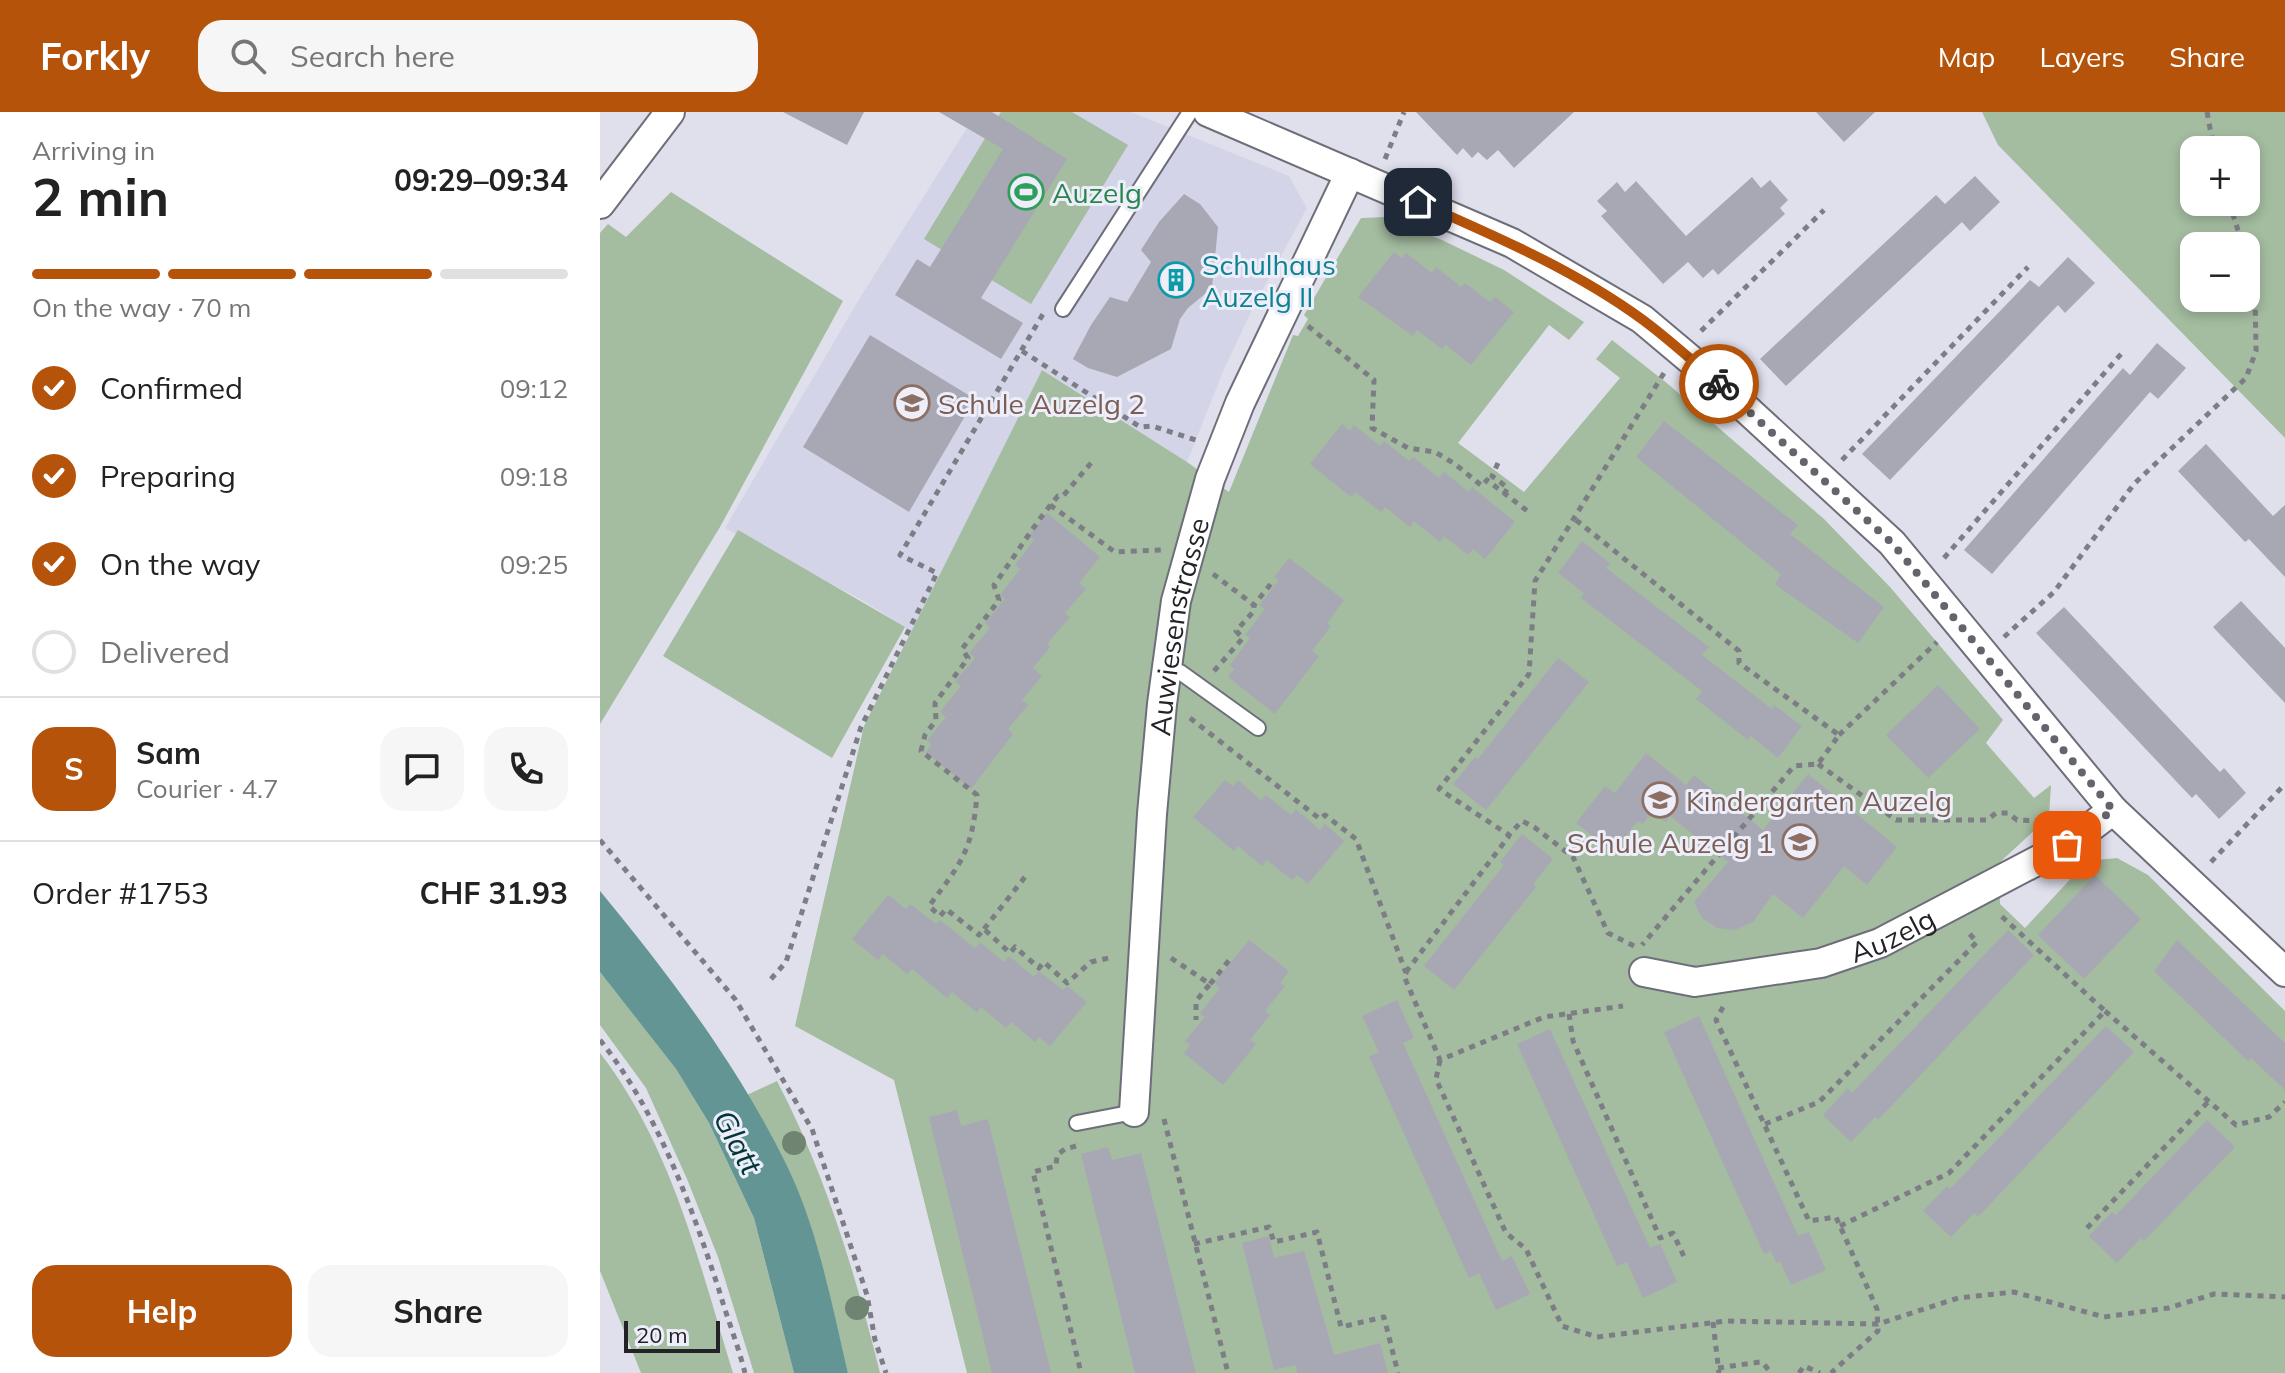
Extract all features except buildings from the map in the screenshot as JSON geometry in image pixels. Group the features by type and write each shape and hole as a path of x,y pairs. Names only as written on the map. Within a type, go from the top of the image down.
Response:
{"street":[{"path":"600,204 670,112"},
{"path":"1208,112 1512,243 1642,319 1682,351 1892,543 2113,810 2285,972"},
{"name":"Auwiesenstrasse","path":"1134,1112 1152,814 1176,601 1210,479 1240,403 1350,173"},
{"name":"Auzelg","path":"1644,972 1695,982 1821,963 1880,943 2067,845 2113,810"}],"lane":[{"path":"1063,309 1190,112"},
{"path":"1166,671 1180,672 1258,728"},
{"path":"1077,1123 1134,1112"}],"path":[{"path":"1385,160 1404,112"},
{"path":"2207,112 2211,136"},
{"path":"1692,340 1824,210"},
{"path":"1833,469 2028,267"},
{"path":"771,979 786,962 861,727 937,573 900,555 1048,306 1063,309"},
{"path":"1998,643 2054,592 2134,484 2246,378 2256,351 2255,312"},
{"path":"1298,318 1374,380 1372,428 1408,448 1435,452 1482,486 1487,480 1530,513"},
{"path":"1022,351 1140,427 1152,426 1202,442"},
{"path":"1935,568 2121,354"},
{"path":"1509,835 1439,789 1529,674 1535,581 1576,520 1664,373"},
{"path":"1025,877 979,935 946,909 940,916 929,906 964,859 974,828 977,795 921,751 925,735 936,720 935,703 968,658 962,649 999,600 994,585 1050,505 1058,496 1063,496 1091,463"},
{"path":"1498,463 1492,476 1508,488 1504,494"},
{"path":"1050,505 1115,552 1169,550"},
{"path":"1576,520 1739,651 1739,663 1839,735"},
{"path":"1216,574 1254,605"},
{"path":"1210,676 1243,638 1236,631 1254,611 1254,605 1274,580"},
{"path":"1818,764 1839,735 1945,636"},
{"path":"1183,712 1320,819 1325,815 1356,839 1406,973"},
{"path":"2054,821 2017,820 2008,813 1996,813 1987,820 1896,820 1818,764 1794,766 1639,948 1608,933 1573,857 1522,821 1404,976 1440,1060 1436,1079 1506,1233 1526,1249 1562,1326 1597,1337 1713,1322 1878,1324 1958,1298 2014,1292 2104,1317 2168,1308 2214,1294 2285,1297"},
{"path":"2208,866 2285,784"},
{"path":"600,840 735,999 812,1129 867,1295 875,1340 886,1373"},
{"path":"1987,904 2236,1125 2269,1117 2285,1102"},
{"path":"1765,1124 1819,1102 1977,942 1956,920"},
{"path":"984,929 1010,953 1015,947 1039,968 1044,962 1067,983 1091,962 1122,956"},
{"path":"1159,952 1180,962 1210,984"},
{"path":"1196,1020 1196,1001 1230,959"},
{"path":"1725,1003 1716,1020 1809,1221 1836,1217 1877,1309 1878,1331 1831,1373"},
{"path":"1440,1060 1544,1017 1623,1006"},
{"path":"1840,1226 1949,1173 2105,1011"},
{"path":"1569,1014 1573,1041 1660,1238 1673,1233 1686,1261"},
{"path":"600,1040 619,1064 659,1132 706,1250 745,1373"},
{"path":"2087,1228 2208,1102"},
{"path":"1163,1115 1228,1373"},
{"path":"1079,1145 1057,1155 1056,1166 1033,1172 1081,1373"},
{"path":"1194,1244 1269,1227 1274,1242 1317,1232 1341,1327 1384,1317 1398,1373"},
{"path":"1713,1322 1719,1370 1763,1363 1771,1373"},
{"path":"1799,1373 1804,1366 1820,1373"}],"shaded area":[{"name":"Schule Auzelg 2","path":"977,112 1131,112 1289,176 1307,208 1224,369 1187,462 1042,370 911,631 862,600 725,528 858,301"},
{"name":"Auzelg","path":"1001,112 1072,112 1128,145 1031,304 924,239"},
{"path":"1982,112 2285,112 2285,438 1998,145"},
{"path":"671,192 843,301 720,527 600,724 600,233 608,224 626,237"},
{"path":"1386,217 1504,270 1584,322 1569,340 1549,325 1458,443 1524,492 1620,378 1596,359 1612,340 1668,384 1824,519 1890,587 2003,720 1986,743 2034,798 2051,785 2049,817 1999,863 2000,904 2025,928 2087,861 2117,858 2148,875 2285,1011 2285,1373 967,1373 894,1080 795,1026 864,726 1042,370 1229,492 1293,335 1298,336 1308,319 1304,315 1361,218"},
{"path":"738,530 905,627 832,758 663,656"},
{"path":"600,972 676,1069 709,1123 754,1218 794,1373 754,1373 718,1257 687,1179 646,1088 600,1025"},
{"path":"600,1053 625,1089 665,1166 695,1248 733,1373 641,1373 600,1271"},
{"path":"777,1081 824,1187 860,1298 880,1373 848,1373 824,1273 803,1206 747,1095"}],"water":[{"name":"Glatt","path":"600,891 702,1024 769,1131 808,1217 848,1373 794,1373 754,1218 709,1123 676,1069 600,972"}],"way so far":[{"path":"1719,384 1892,543 2113,810 2067,845"}],"place":[{"name":"Auzelg","path":"1026,192"},
{"name":"Schulhaus Auzelg II","path":"1176,280"},
{"name":"Schule Auzelg 2","path":"912,403"},
{"name":"Kindergarten Auzelg","path":"1660,800"},
{"name":"Schule Auzelg 1","path":"1800,842"}],"route":[{"path":"1418,202 1512,243 1642,319 1719,384"}]}
